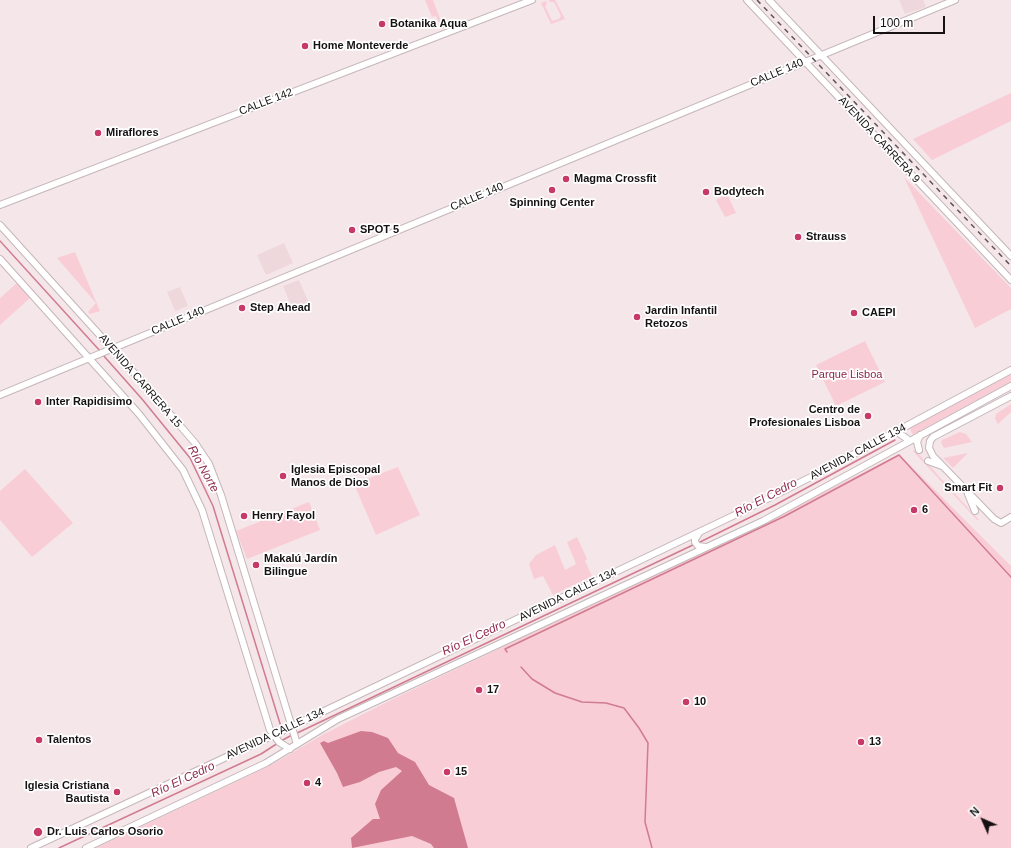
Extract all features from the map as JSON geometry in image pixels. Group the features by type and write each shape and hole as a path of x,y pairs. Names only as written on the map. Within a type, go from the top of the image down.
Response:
{"main road":[{"name":"CALLE 142","path":"0,205 532,0"},
{"name":"AVENIDA CARRERA 9","path":"748,0 1011,280"},
{"name":"AVENIDA CARRERA 9","path":"769,0 1011,256"},
{"name":"CALLE 140","path":"0,395 955,0"},
{"name":"AVENIDA CARRERA 15","path":"0,225 195,443 209,464 220,492 291,728 297,742"},
{"name":"AVENIDA CARRERA 15","path":"0,259 91,358 175,458 192,486 202,510 228,598 275,736 282,745 290,749"},
{"name":"AVENIDA CALLE 134","path":"31,848 275,736 698,533 813,476 1011,370"},
{"name":"AVENIDA CALLE 134","path":"86,848 266,763 290,749 297,742 338,719 792,506 1011,386"},
{"path":"1011,396 931,439 929,448 930,452 996,521 1004,522 1011,517"},
{"path":"947,420 979,413"},
{"path":"896,431 910,441"},
{"path":"918,450 917,442 920,435 939,434"},
{"path":"928,461 943,466"},
{"path":"967,490 975,511"},
{"path":"698,533 695,542 703,547"}],"shaded area":[{"path":"899,0 923,0 926,7 905,14"},
{"path":"284,243 293,263 266,275 257,255"},
{"path":"299,280 309,303 293,310 283,286"},
{"path":"180,287 188,306 175,311 167,292"},
{"path":"361,731 372,732 388,738 398,753 415,762 429,785 454,798 468,848 434,848 431,844 412,836 352,848 351,838 373,819 380,819 375,804 381,790 402,771 396,767 379,772 360,782 343,787 320,743 324,741 328,743"}],"green space":[{"path":"425,0 433,0 442,24 450,22 451,25 442,29 436,16 432,17"},
{"path":"549,0 555,0 565,19 551,24 541,3 546,1 547,4 545,6 552,21 559,19 561,16 554,2 550,2"},
{"path":"1011,93 1011,121 932,160 913,139"},
{"path":"904,177 1011,288 1011,309 975,328"},
{"path":"727,194 736,213 725,217 716,200"},
{"path":"75,252 100,311 90,314 88,312 96,303 57,258"},
{"path":"17,283 30,298 0,325 0,298"},
{"name":"Parque Lisboa","path":"865,341 885,382 836,406 816,365"},
{"path":"1011,372 1011,382 913,435 909,427"},
{"path":"1011,404 1011,412 998,424 995,419 996,414"},
{"path":"960,432 966,434 972,442 944,448 941,443 942,440"},
{"path":"915,450 979,520 977,520 913,451"},
{"path":"968,453 953,468 943,458"},
{"path":"899,454 1011,566 1011,848 96,848 273,764 324,734 393,699 760,525"},
{"path":"398,467 420,515 376,535 354,484"},
{"path":"25,469 73,523 32,557 0,520 0,491"},
{"path":"309,502 320,530 247,559 236,531"},
{"path":"577,537 587,559 585,561 592,576 553,595 543,576 534,579 529,564 536,555 555,545 565,570 576,564 567,542"}],"waterway":[{"name":"Río Norte","path":"0,241 101,352"},
{"name":"Río Norte","path":"103,355 142,399 190,458 213,506 282,730"},
{"name":"Río El Cedro","path":"698,543 775,505 895,440"},
{"path":"507,652 505,649 785,516 899,455 1011,577"},
{"name":"Río El Cedro","path":"295,734 695,544"},
{"path":"521,667 532,679 555,693 582,702 606,703 624,708 639,728 648,743 645,822 652,848"},
{"name":"Río El Cedro","path":"281,741 292,735"},
{"name":"Río El Cedro","path":"59,848 261,754 278,743"}],"railway":[{"path":"757,0 1011,266"}],"place":[{"name":"Botanika Aqua","path":"382,24"},
{"name":"Home Monteverde","path":"305,46"},
{"name":"Miraflores","path":"98,133"},
{"name":"Magma Crossfit","path":"566,179"},
{"name":"Spinning Center","path":"552,190"},
{"name":"Bodytech","path":"706,192"},
{"name":"SPOT 5","path":"352,230"},
{"name":"Strauss","path":"798,237"},
{"name":"Step Ahead","path":"242,308"},
{"name":"CAEPI","path":"854,313"},
{"name":"Jardin Infantil Retozos","path":"637,317"},
{"name":"Inter Rapidisimo","path":"38,402"},
{"name":"Centro de Profesionales Lisboa","path":"868,416"},
{"name":"Iglesia Episcopal Manos de Dios","path":"283,476"},
{"name":"Smart Fit","path":"1000,488"},
{"name":"6","path":"914,510"},
{"name":"Henry Fayol","path":"244,516"},
{"name":"Makalú Jardín Bilingue","path":"256,565"},
{"name":"17","path":"479,690"},
{"name":"10","path":"686,702"},
{"name":"Talentos","path":"39,740"},
{"name":"13","path":"861,742"},
{"name":"15","path":"447,772"},
{"name":"4","path":"307,783"},
{"name":"Iglesia Cristiana Bautista","path":"117,792"},
{"name":"Dr. Luis Carlos Osorio","path":"38,832"}]}
